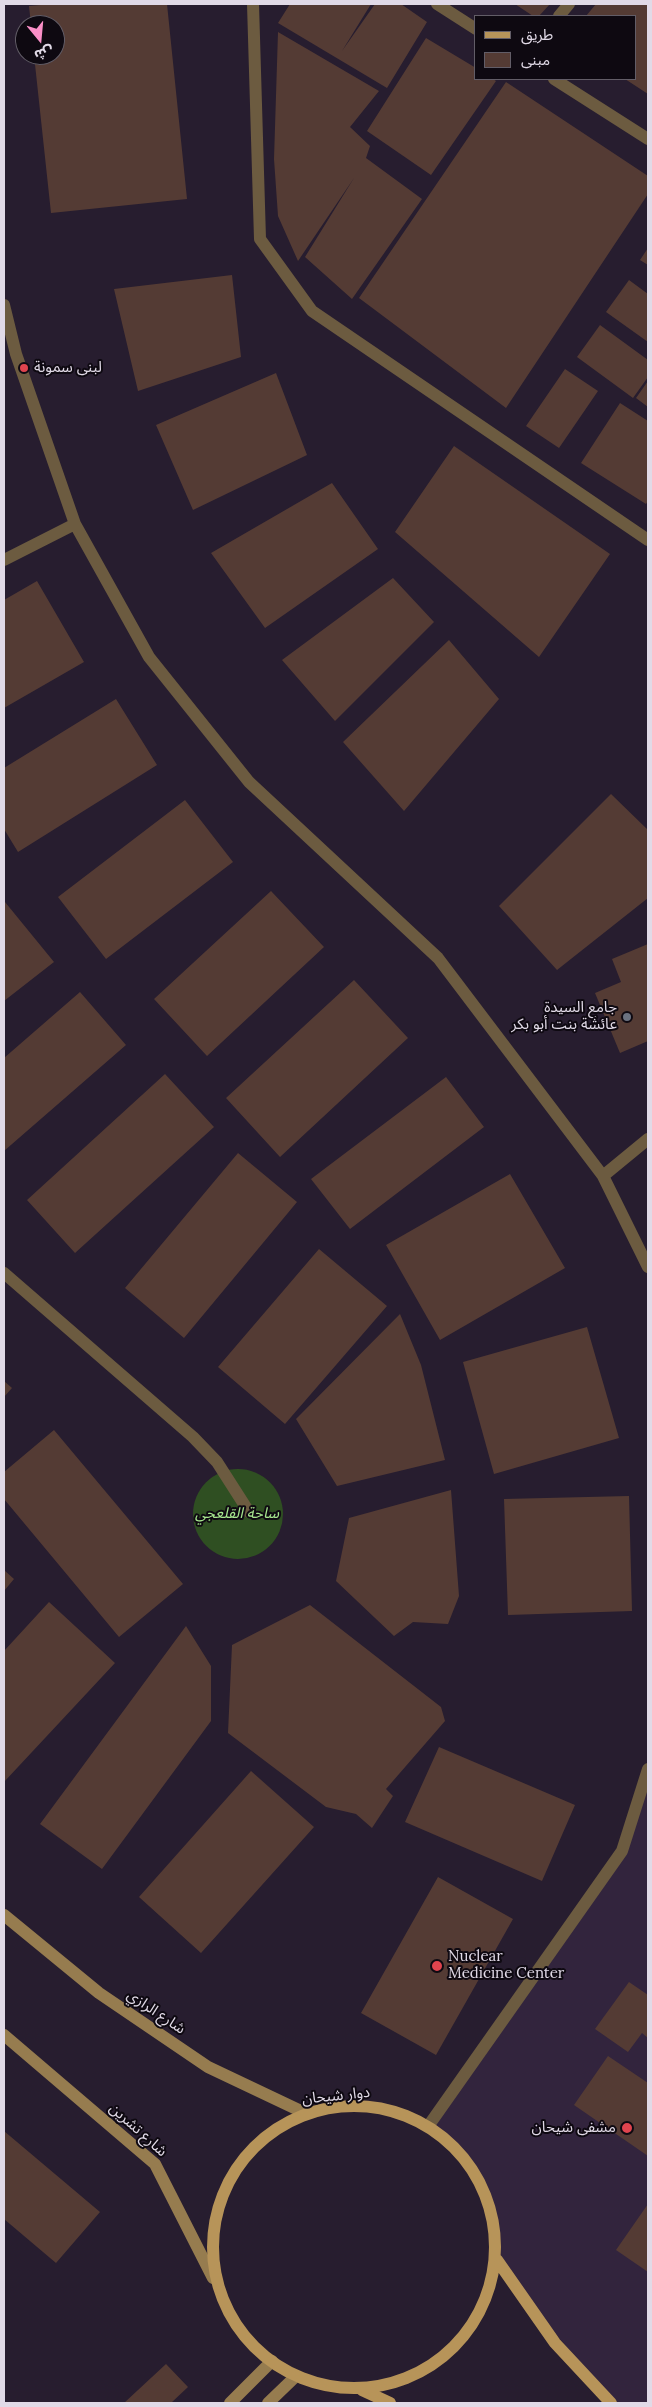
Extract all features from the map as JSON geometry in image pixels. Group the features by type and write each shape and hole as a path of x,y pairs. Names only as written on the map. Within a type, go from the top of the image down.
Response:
{"main road":[{"name":"شارع الرازي","path":"4,1915 99,1993 208,2067 304,2113"},
{"name":"شارع تشرين","path":"4,2035 155,2164 213,2278"},
{"name":"دوار شيحان","path":"383,2107 430,2125 477,2173 493,2212 497,2260 480,2317 435,2365 411,2378 362,2390 294,2378 244,2340 213,2278 212,2222 230,2176 274,2128 304,2113 383,2107"},
{"path":"497,2260 555,2343 611,2403"},
{"path":"230,2403 272,2361"},
{"path":"268,2403 294,2378"},
{"path":"362,2390 390,2403"}],"street":[{"path":"253,4 260,239 312,311 648,540"},
{"path":"437,4 474,28"},
{"path":"560,15 569,4"},
{"path":"556,80 648,140"},
{"path":"4,305 16,354 75,524 149,657 249,782 438,958 603,1176 648,1267"},
{"path":"4,560 75,524"},
{"path":"603,1176 648,1139"},
{"path":"4,1273 193,1437 217,1462 249,1512"},
{"path":"430,2125 622,1851 648,1769"}],"shaded area":[{"path":"648,1769 648,2403 611,2403 497,2260 493,2213 477,2173 429,2125 622,1851"}],"green space":[{"name":"ساحة القلعجي","path":"238,1469 255,1473 270,1482 279,1497 283,1514 279,1531 270,1546 255,1555 238,1559 221,1555 206,1546 197,1531 193,1514 197,1497 206,1482 221,1473"}],"building":[{"path":"52,4 167,4 187,199 51,213 35,65 65,65 65,15 30,15 29,6"},
{"path":"290,4 371,4 342,51 375,4 401,4 427,22 387,88 278,23"},
{"path":"515,4 550,4 540,15 532,15"},
{"path":"596,4 648,4 648,94 627,80 637,80 637,15 587,15"},
{"path":"278,32 379,91 350,127 370,146 366,158 422,199 352,299 305,257 354,178 298,261 278,216 274,159"},
{"path":"426,38 474,67 474,80 496,81 431,175 367,131"},
{"path":"506,82 648,176 648,194 506,408 359,298"},
{"path":"648,248 648,265 640,260"},
{"path":"232,275 241,357 138,391 114,289"},
{"path":"629,280 648,294 648,342 606,312"},
{"path":"600,325 648,360 648,377 633,398 577,357"},
{"path":"565,369 598,391 559,448 526,426"},
{"path":"276,373 307,455 193,510 156,425"},
{"path":"648,381 648,407 636,398"},
{"path":"620,403 648,421 648,501 646,504 581,463"},
{"path":"454,446 610,554 539,657 395,532"},
{"path":"332,483 378,549 265,628 211,553"},
{"path":"393,578 434,622 335,721 282,660"},
{"path":"37,581 84,662 4,708 4,600"},
{"path":"449,640 499,699 404,811 343,742"},
{"path":"116,699 157,765 18,852 4,829 4,768"},
{"path":"611,794 648,830 648,898 557,970 499,906"},
{"path":"185,800 233,862 106,959 58,897"},
{"path":"271,891 324,947 207,1056 154,999"},
{"path":"4,903 54,962 4,1001"},
{"name":"جامع السيدة عائشة بنت أبو بكر","path":"648,944 648,1041 620,1053 595,993 621,982 612,959"},
{"path":"354,980 408,1038 280,1157 226,1098"},
{"path":"80,992 126,1045 4,1151 4,1058"},
{"path":"165,1074 214,1127 75,1253 27,1200"},
{"path":"446,1077 484,1127 350,1229 311,1179"},
{"path":"238,1153 297,1202 184,1338 125,1288"},
{"path":"510,1174 565,1268 440,1340 386,1245"},
{"path":"319,1249 387,1306 285,1424 218,1367"},
{"path":"400,1314 421,1365 445,1460 337,1486 296,1419"},
{"path":"587,1327 619,1438 494,1474 463,1362"},
{"path":"4,1381 12,1388 4,1397"},
{"path":"54,1430 183,1584 119,1637 4,1499 4,1472"},
{"path":"451,1490 459,1596 448,1624 413,1622 394,1636 336,1581 349,1518"},
{"path":"629,1496 632,1611 508,1615 504,1499"},
{"path":"4,1570 14,1579 4,1591"},
{"path":"49,1602 115,1663 4,1782 4,1651"},
{"path":"310,1605 441,1707 445,1721 386,1789 393,1796 372,1828 356,1814 326,1807 228,1733 232,1645"},
{"path":"186,1626 211,1666 211,1721 102,1869 40,1824"},
{"path":"439,1747 575,1805 542,1881 405,1822"},
{"path":"251,1771 314,1827 201,1953 139,1897"},
{"name":"Nuclear Medicine Center","path":"438,1877 513,1919 436,2055 361,2013"},
{"path":"629,1982 648,1995 648,2038 642,2033 628,2052 595,2029"},
{"name":"مشفى شيحان","path":"608,2056 648,2083 648,2156 574,2105"},
{"path":"4,2131 100,2212 56,2263 4,2219"},
{"path":"648,2204 648,2272 616,2250"},
{"path":"166,2364 188,2387 171,2403 124,2403"}],"place":[{"name":"لبنى سمونة","path":"24,368"},
{"name":"جامع السيدة عائشة بنت أبو بكر","path":"627,1017"},
{"name":"Nuclear Medicine Center","path":"437,1966"},
{"name":"مشفى شيحان","path":"627,2128"}]}
